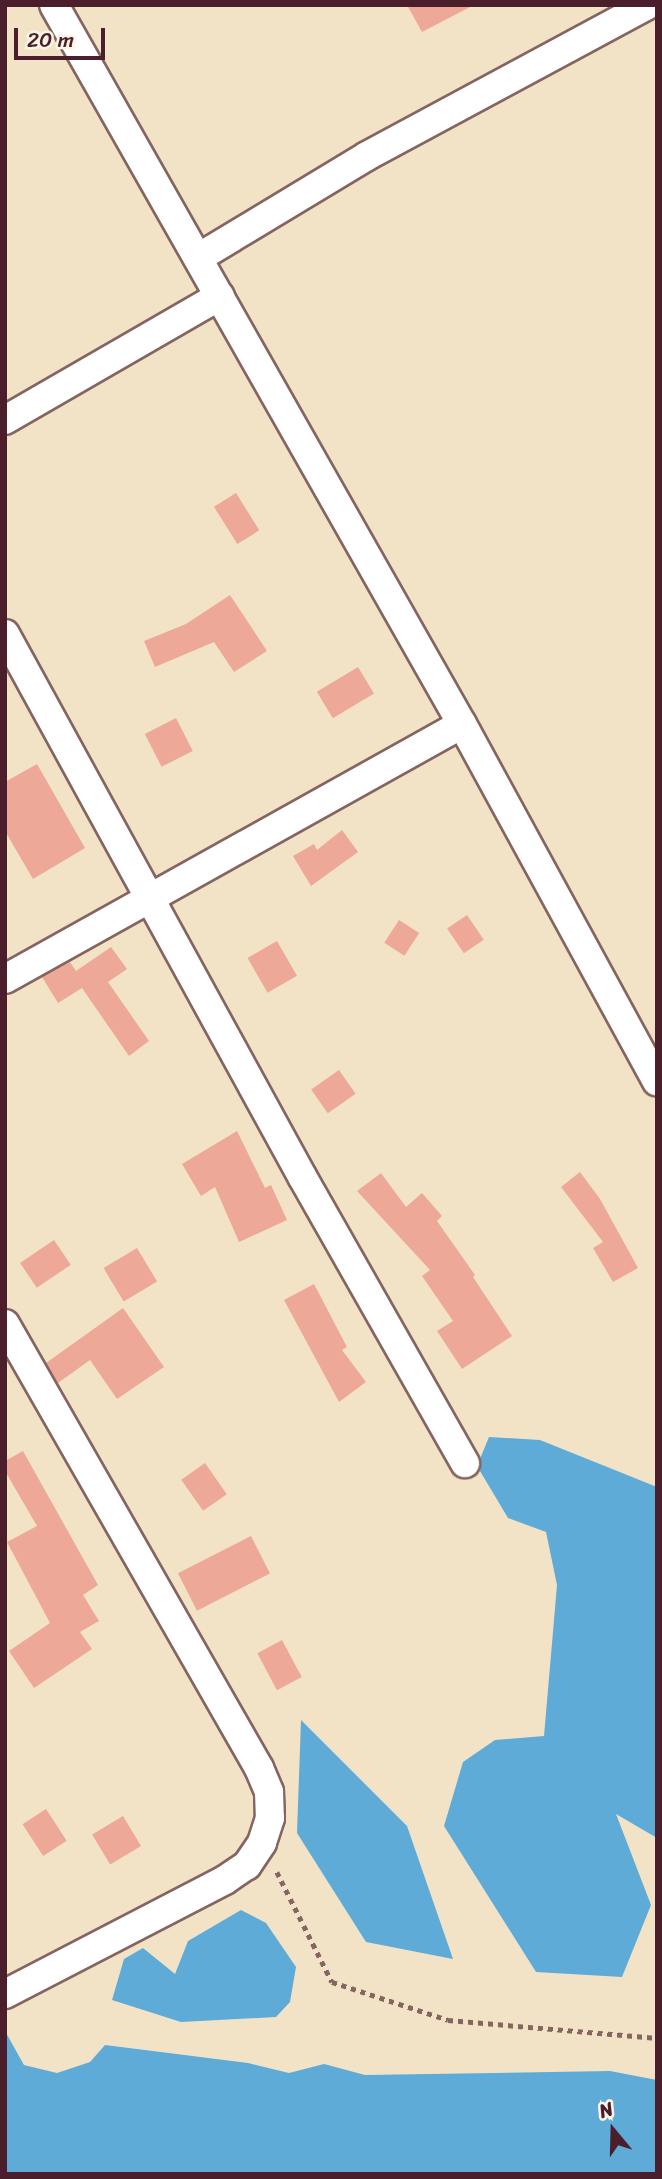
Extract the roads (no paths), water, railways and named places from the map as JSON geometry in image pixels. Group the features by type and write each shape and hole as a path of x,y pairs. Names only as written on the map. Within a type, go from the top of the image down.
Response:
{"street":[{"path":"54,5 462,724 657,1081"},
{"path":"198,258 367,156 647,5"},
{"path":"5,420 220,296"},
{"path":"5,634 303,1178 465,1463"},
{"path":"5,979 462,724"},
{"path":"5,1324 259,1768 268,1792 270,1818 262,1843 247,1865 225,1880 5,1994"}],"water":[{"path":"489,1437 540,1440 657,1487 657,1838 616,1814 651,1905 622,1977 536,1972 444,1826 463,1762 495,1740 544,1736 557,1585 546,1532 508,1518 477,1466"},
{"path":"301,1720 407,1826 453,1959 366,1942 297,1833"},
{"path":"241,1910 266,1923 296,1967 290,2002 276,2017 181,2022 112,2000 124,1959 143,1948 175,1974 188,1941"},
{"path":"5,2031 24,2065 57,2073 90,2062 105,2045 248,2063 289,2073 324,2064 365,2075 610,2071 657,2080 657,2174 5,2174"}]}
